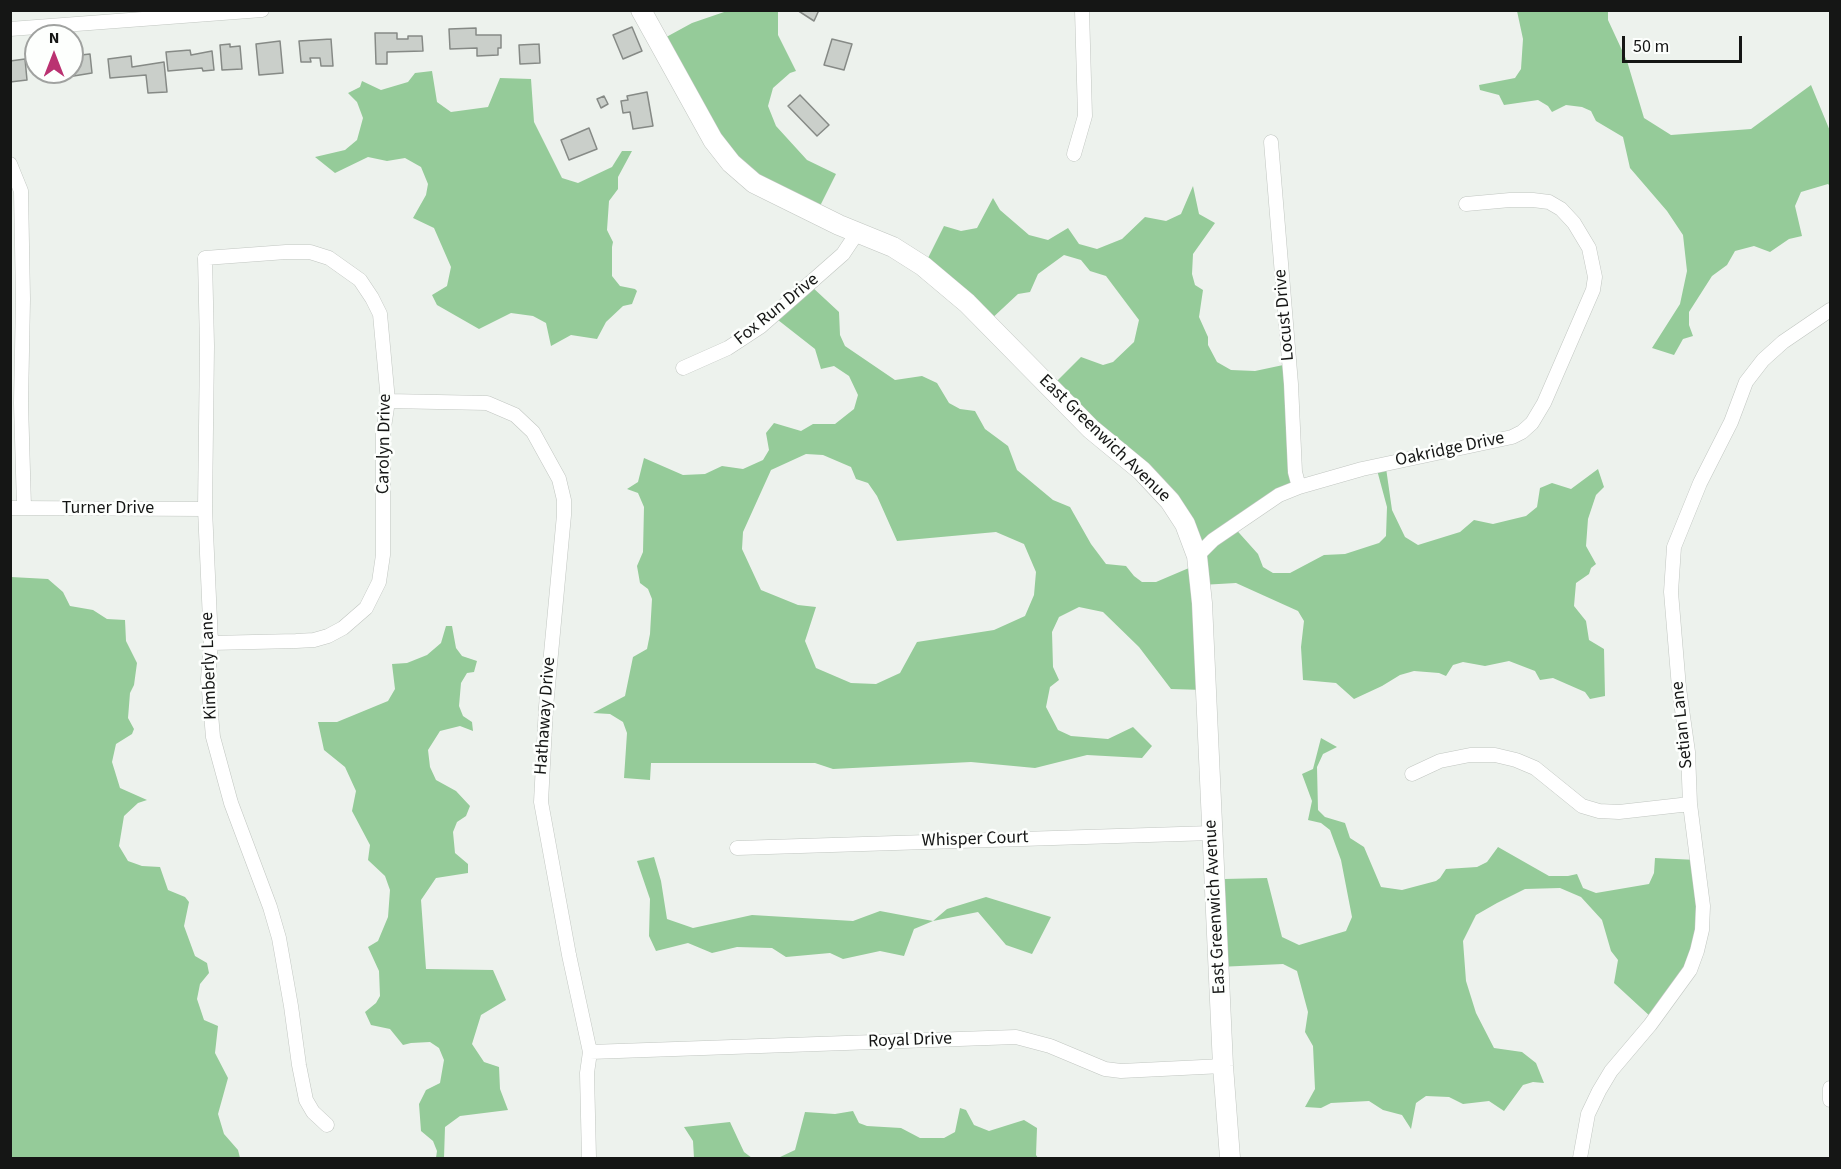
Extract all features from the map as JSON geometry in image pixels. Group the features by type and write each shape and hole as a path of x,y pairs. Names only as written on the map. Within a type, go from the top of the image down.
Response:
{"street":[{"path":"10,29 262,10"},
{"name":"East Greenwich Avenue","path":"640,10 713,140 731,163 754,183 857,233 893,247 923,266 967,303 1091,429 1142,471 1170,501 1185,524 1197,556 1202,603 1230,1158"},
{"path":"1074,154 1085,116 1082,10"},
{"name":"Locust Drive","path":"1271,142 1291,384 1295,472 1299,487"},
{"path":"10,165 21,191 23,299 16,343 17,508"},
{"name":"Oakridge Drive","path":"1197,556 1236,522 1279,495 1299,487 1362,469 1512,437 1532,423 1544,403 1593,290 1595,277 1589,248 1574,223 1561,209 1549,202 1510,200 1466,204"},
{"name":"Fox Run Drive","path":"683,368 728,348 760,327 843,254 857,233"},
{"name":"Carolyn Drive","path":"205,258 310,252 330,258 360,280 380,314 388,401 383,434 382,570 366,608 343,628 314,640 211,643"},
{"name":"Kimberly Lane","path":"205,258 207,430 205,509 211,643 208,679 213,737 231,803 270,907 279,938 306,1100 313,1112 327,1125"},
{"name":"Setian Lane","path":"1580,1158 1588,1114 1599,1091 1611,1071 1690,970 1702,930 1703,906 1690,804 1688,752 1679,688 1671,592 1674,547 1700,483 1731,422 1746,382 1763,360 1783,342 1830,310"},
{"name":"Hathaway Drive","path":"388,401 488,403 515,416 533,432 559,479 564,500 564,515 546,707 541,802 569,955 590,1052 587,1072 589,1158"},
{"name":"Turner Drive","path":"17,508 205,509"},
{"path":"1412,774 1440,761 1470,754 1495,755 1535,768 1582,806 1599,811 1619,812 1690,804"},
{"name":"Whisper Court","path":"737,848 1212,833"},
{"name":"Royal Drive","path":"590,1052 1016,1037 1050,1046 1105,1069 1121,1071 1224,1066"},
{"path":"1830,1088 1830,1100"}],"green space":[{"path":"727,11 778,11 778,35 796,71 790,73 773,88 768,106 776,126 807,160 836,174 819,208 730,163 659,41 692,23"},
{"path":"1517,11 1608,11 1608,20 1627,61 1644,118 1671,135 1751,129 1811,85 1830,131 1830,186 1828,184 1801,192 1795,206 1802,236 1789,239 1770,252 1754,246 1735,251 1727,265 1712,276 1689,312 1689,325 1693,336 1683,339 1674,355 1652,348 1680,304 1687,271 1683,235 1667,211 1630,168 1623,137 1596,121 1591,111 1582,107 1566,105 1552,112 1548,106 1538,100 1504,105 1499,95 1480,90 1479,85 1515,78 1521,69 1523,39"},
{"path":"432,71 437,102 451,112 488,107 500,78 531,79 534,122 562,178 578,183 612,167 622,151 632,151 618,177 618,189 609,201 607,230 613,242 612,276 620,286 637,291 632,304 623,306 606,322 597,339 571,335 551,346 546,323 533,316 511,313 479,329 437,305 432,295 447,286 451,267 434,228 413,218 426,195 428,184 421,167 405,158 387,161 368,157 335,173 315,157 345,150 357,140 363,118 357,102 348,93 360,87 362,81 381,90 408,82 415,73"},
{"path":"1193,186 1199,214 1215,223 1193,254 1192,274 1195,285 1203,290 1199,317 1208,337 1208,345 1217,362 1231,370 1255,371 1288,364 1298,482 1232,525 1258,554 1263,567 1273,573 1290,573 1324,555 1345,554 1379,543 1386,536 1387,507 1377,470 1386,468 1392,510 1405,537 1418,545 1460,532 1474,520 1493,524 1526,516 1537,507 1540,488 1552,483 1571,489 1598,469 1604,487 1596,495 1588,519 1586,546 1596,564 1591,568 1589,574 1576,583 1574,606 1586,621 1589,640 1604,649 1605,696 1590,699 1585,692 1553,678 1540,680 1535,671 1509,661 1485,666 1463,662 1453,665 1446,676 1439,673 1414,671 1400,675 1354,699 1336,683 1303,680 1301,647 1304,621 1298,611 1236,583 1201,585 1204,690 1171,689 1139,647 1103,612 1079,607 1059,617 1052,632 1053,667 1059,680 1050,687 1046,707 1058,730 1071,736 1108,739 1133,727 1152,746 1142,758 1087,755 1035,768 971,762 833,769 815,763 651,763 650,780 624,778 627,733 623,722 610,714 593,713 625,696 633,657 647,649 650,634 652,599 648,589 640,583 637,566 643,552 644,507 638,493 627,489 638,482 644,458 683,475 705,474 722,466 743,469 763,460 769,450 766,433 774,423 801,431 813,424 835,424 854,409 858,395 849,376 834,366 821,369 815,349 778,320 778,317 811,286 839,312 840,335 845,346 895,380 922,376 937,383 949,403 960,409 975,411 985,429 1008,446 1017,470 1053,500 1070,507 1091,544 1106,564 1126,566 1142,582 1156,582 1196,565 1184,521 1051,387 1081,357 1103,365 1113,362 1134,342 1139,320 1106,276 1090,271 1081,260 1064,255 1038,274 1030,292 1018,294 988,322 923,268 944,226 961,231 977,228 993,198 1000,210 1029,235 1048,240 1068,228 1079,244 1097,249 1122,239 1145,217 1166,221 1181,214","holes":["806,454 823,455 851,467 856,479 868,483 877,496 897,541 996,532 1024,544 1036,572 1034,595 1025,616 994,630 917,642 900,673 876,684 851,683 816,668 805,641 816,607 798,605 761,590 742,549 743,532 771,470"]},
{"path":"11,577 48,579 63,592 70,606 93,610 107,619 125,620 126,641 137,663 134,685 130,693 128,718 134,729 132,734 116,744 112,762 120,788 147,800 138,803 124,816 119,846 128,861 142,866 160,867 168,890 185,897 189,902 184,926 195,956 207,963 209,973 200,984 197,999 204,1020 218,1026 215,1053 228,1078 218,1114 224,1134 238,1150 240,1158 11,1158"},
{"path":"446,626 452,626 456,648 462,656 477,661 474,672 467,673 461,683 459,706 463,716 472,722 473,731 460,726 440,731 428,750 430,767 436,780 456,791 470,806 466,816 457,822 453,832 455,853 468,864 468,873 436,878 421,900 426,969 493,970 506,1000 481,1015 472,1044 484,1062 499,1067 500,1089 508,1110 460,1116 445,1127 444,1158 436,1158 437,1151 433,1141 421,1131 419,1104 426,1090 440,1083 444,1060 439,1048 430,1042 403,1045 390,1029 371,1025 365,1012 376,1003 380,996 379,971 368,947 378,941 388,917 390,890 385,876 368,860 370,845 352,811 356,791 345,767 324,750 318,722 337,722 388,701 395,689 392,664 407,663 427,655 441,643"},
{"path":"1321,738 1337,747 1323,754 1317,767 1318,810 1325,817 1345,823 1350,838 1364,847 1381,887 1402,890 1436,881 1446,869 1477,867 1487,862 1498,847 1549,876 1577,874 1583,888 1596,893 1649,884 1654,873 1655,858 1697,860 1697,948 1652,1018 1614,983 1618,960 1611,951 1602,920 1581,897 1560,888 1525,889 1476,915 1463,941 1466,981 1476,1013 1494,1048 1522,1052 1536,1063 1544,1083 1533,1082 1523,1085 1504,1111 1489,1101 1463,1104 1449,1097 1426,1096 1416,1103 1411,1129 1402,1115 1383,1110 1369,1101 1331,1103 1321,1108 1305,1107 1315,1089 1313,1046 1305,1032 1308,1012 1297,971 1283,964 1218,967 1224,879 1267,878 1282,937 1299,945 1346,931 1352,917 1341,860 1330,830 1321,823 1308,820 1312,801 1302,774 1313,769"},
{"path":"654,857 661,881 667,919 693,928 752,915 853,921 880,911 933,921 914,929 904,956 880,951 843,959 830,953 786,957 772,948 737,947 712,953 688,943 656,951 649,936 650,899 637,861"},
{"path":"986,897 1051,917 1032,954 1006,945 978,912 933,921 947,909"},
{"path":"960,1108 966,1110 974,1125 989,1131 1024,1120 1037,1128 1036,1155 1038,1158 778,1158 795,1150 805,1112 835,1114 853,1111 859,1123 867,1126 901,1128 920,1138 944,1138 955,1132"},
{"path":"730,1122 744,1152 752,1158 694,1158 693,1141 684,1127"}],"building":[{"path":"797,10 819,10 814,21"},
{"path":"632,27 642,51 623,59 613,35"},
{"path":"476,28 476,35 501,35 501,48 498,48 498,55 477,56 477,48 450,49 449,29"},
{"path":"375,33 397,33 397,39 422,36 423,51 387,52 387,64 376,64"},
{"path":"331,39 333,66 321,66 320,58 310,58 311,62 301,62 299,41"},
{"path":"832,39 852,44 844,70 824,65"},
{"path":"280,41 283,73 259,75 256,44"},
{"path":"230,44 230,47 240,46 242,69 222,70 220,45"},
{"path":"539,44 540,63 520,64 519,45"},
{"path":"190,50 191,55 212,51 214,70 203,71 202,68 168,71 166,52"},
{"path":"90,54 92,73 84,74 84,55"},
{"path":"131,56 132,67 164,62 167,92 148,93 146,75 110,78 108,59"},
{"path":"24,59 24,80 10,82 10,61"},
{"path":"647,92 653,126 633,129 630,112 623,113 621,101 628,100 627,96"},
{"path":"800,95 829,125 817,136 788,106"},
{"path":"604,96 608,104 601,108 597,99"},
{"path":"589,128 597,149 569,160 561,140"}]}
